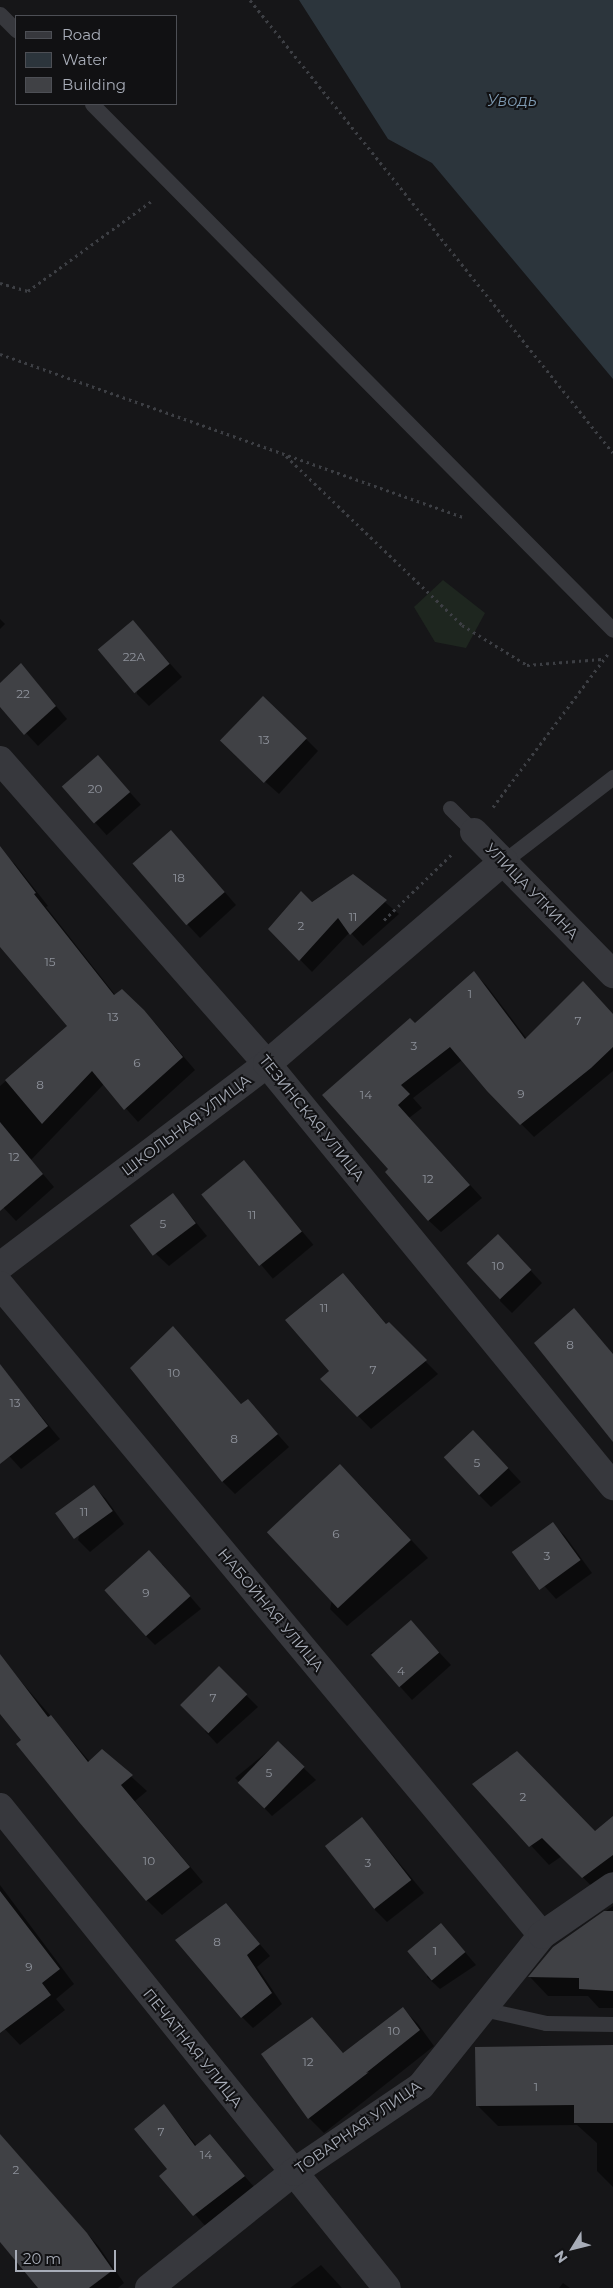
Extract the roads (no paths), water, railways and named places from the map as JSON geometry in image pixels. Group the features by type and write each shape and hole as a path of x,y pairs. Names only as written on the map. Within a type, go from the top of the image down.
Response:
{"street":[{"name":"ТЕЗИНСКАЯ УЛИЦА","path":"0,760 267,1064 613,1486"},
{"name":"УЛИЦА УТКИНА","path":"474,832 613,974"},
{"name":"ШКОЛЬНАЯ УЛИЦА","path":"0,1266 267,1064 504,861"},
{"name":"НАБОЙНАЯ УЛИЦА","path":"0,1285 542,1935"},
{"name":"ПЕЧАТНАЯ УЛИЦА","path":"0,1807 387,2288"},
{"name":"ТОВАРНАЯ УЛИЦА","path":"149,2288 294,2172 421,2086 542,1935 613,1886"}],"lane":[{"path":"0,14 15,29"},
{"path":"93,105 174,184 613,630"},
{"path":"504,861 613,777"},
{"name":"УЛИЦА УТКИНА","path":"450,808 474,832"},
{"path":"483,2009 546,2023 613,2024"}],"water":[{"name":"Уводь","path":"299,0 613,0 613,379 432,163 388,139"}]}
